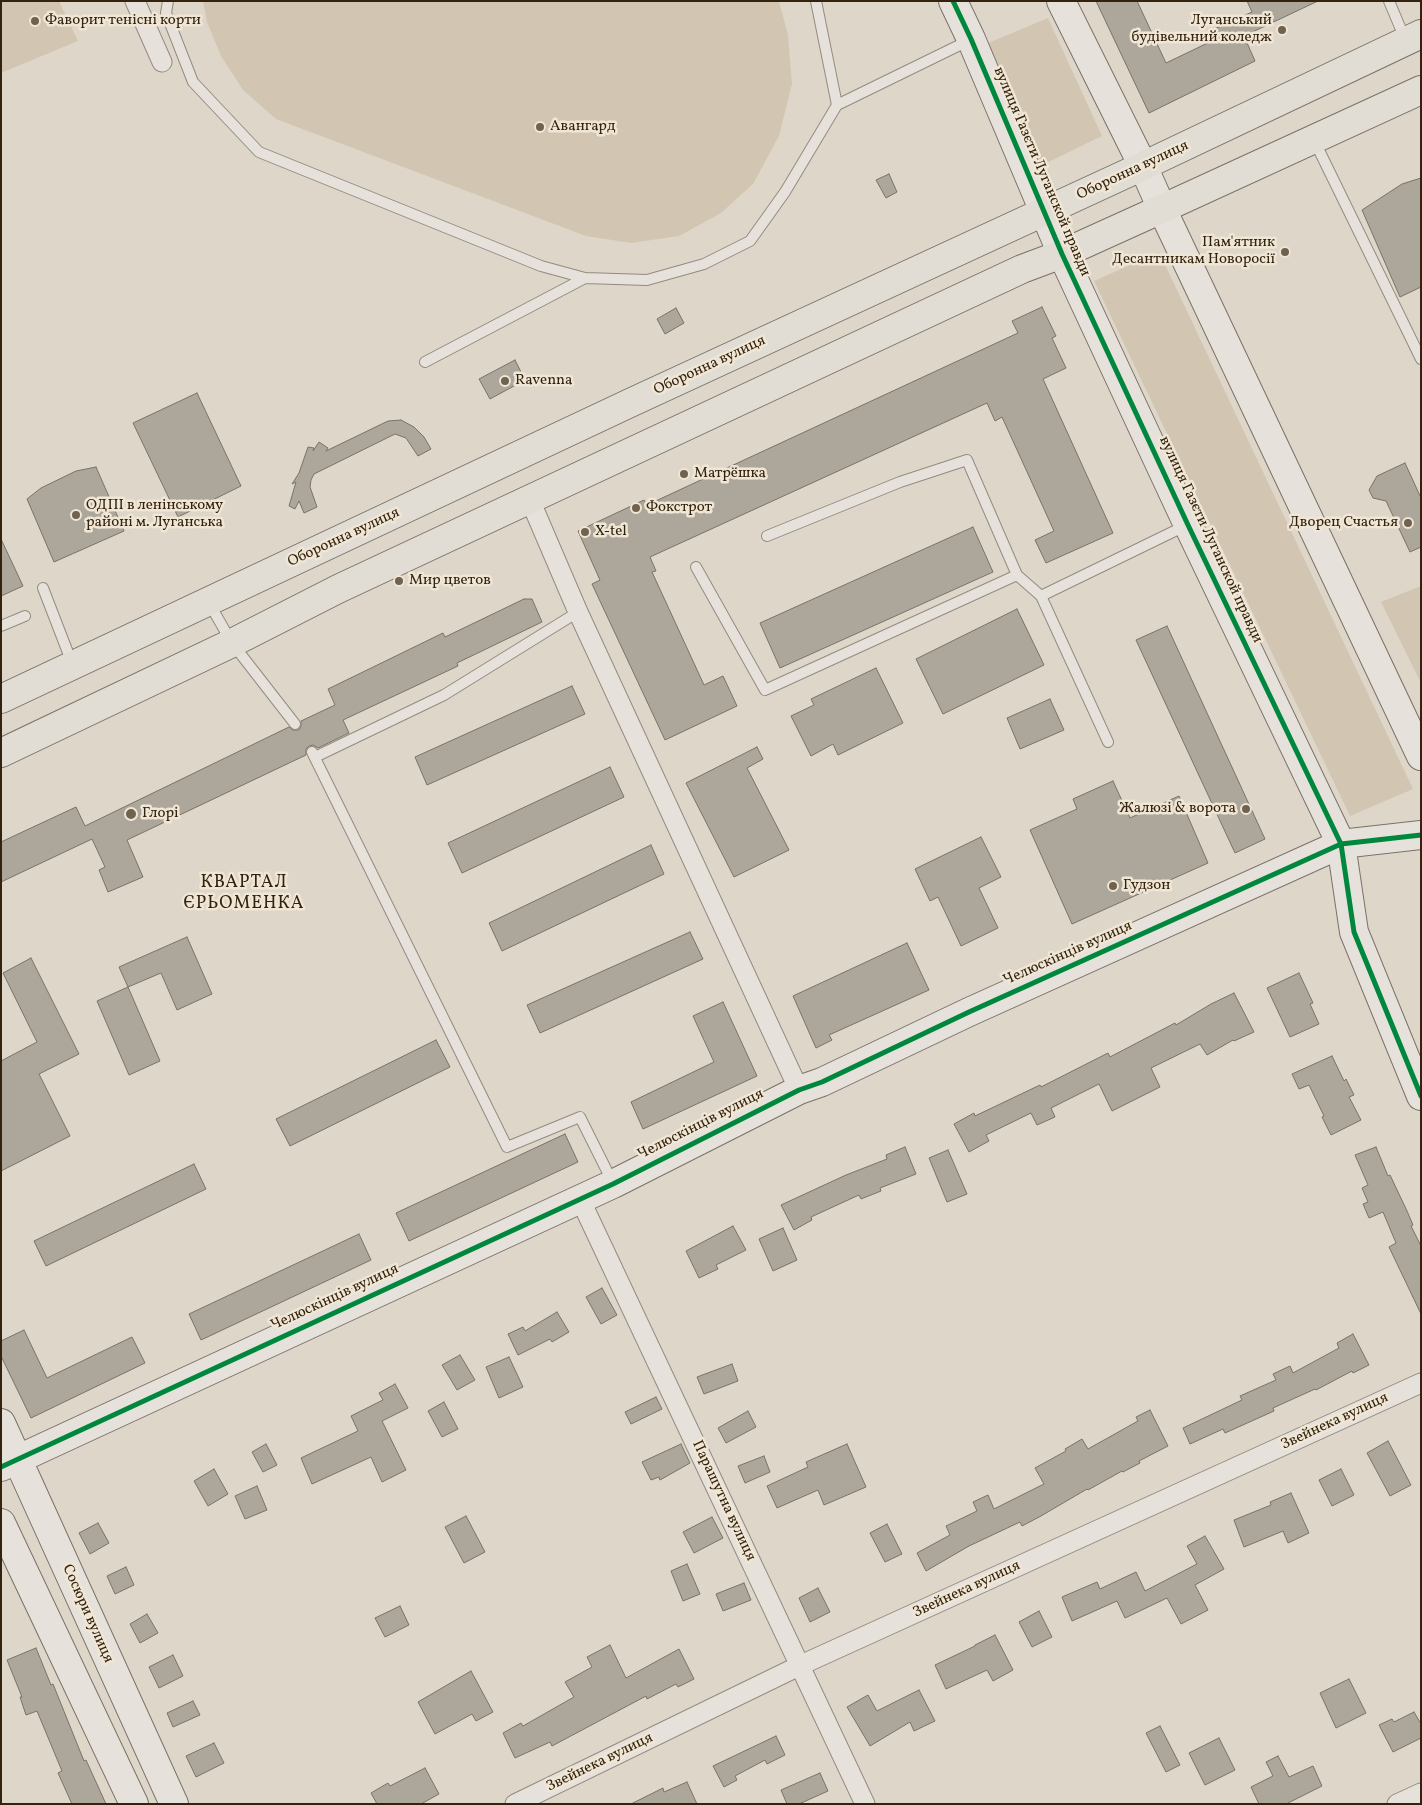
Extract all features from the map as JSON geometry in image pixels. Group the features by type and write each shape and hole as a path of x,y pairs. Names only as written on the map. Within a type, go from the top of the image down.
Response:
{"main road":[{"name":"Оборонна вулиця","path":"1,700 630,403 1144,166 1414,38"},
{"path":"1,753 232,643 338,589 1013,273 1062,254 1421,90"}],"street":[{"path":"135,1 162,62"},
{"name":"вулиця Газєти Луганской правди","path":"953,1 1062,254 1188,525 1341,844 1354,932 1421,1096"},
{"path":"1062,1 1144,166 1162,209 1421,756"},
{"path":"530,500 578,612 799,1090"},
{"name":"Челюскінців вулиця","path":"9,1463 613,1184 799,1090 822,1082 969,1012 1341,844 1421,835"},
{"name":"Парашутна вулиця","path":"580,1199 865,1804"},
{"name":"Звейнека вулиця","path":"516,1804 801,1665 1421,1383"},
{"name":"Сосюри вулиця","path":"1,1423 9,1463 174,1804"},
{"path":"1,1523 134,1804"},
{"path":"1397,1804 1421,1793"}],"lane":[{"path":"168,1 166,13 193,82 259,152 541,266 585,278 647,280 704,264 750,241 785,192 837,105 970,39"},
{"path":"816,1 837,105"},
{"path":"1389,1 1414,38"},
{"path":"1314,139 1421,359"},
{"path":"425,362 585,278"},
{"path":"767,536 900,482 966,460 1017,576 1041,596 1108,742"},
{"path":"1041,596 1188,525"},
{"path":"696,567 765,690 1017,576"},
{"path":"43,588 74,667"},
{"path":"208,601 232,643 296,724"},
{"path":"578,612 444,695 313,755 507,1147 580,1117 613,1184"},
{"path":"1,626 25,616"}],"shaded area":[{"name":"Фаворит тенісні корти","path":"1,1 59,1 78,41 1,73"},
{"name":"Авангард","path":"203,1 779,1 788,35 792,84 779,136 753,184 721,213 679,236 631,243 586,236 276,119 243,90 221,56 207,22"},
{"path":"1048,18 1102,136 1036,168 979,47"},
{"path":"1159,252 1413,789 1350,816 1094,281"},
{"path":"1421,586 1421,683 1381,602"}],"building":[{"path":"1096,1 1137,1 1166,63 1216,39 1212,30 1252,12 1247,1 1318,1 1244,36 1255,61 1149,113"},
{"path":"889,174 897,192 886,198 876,180"},
{"path":"1421,178 1421,287 1400,297 1362,210 1402,184"},
{"path":"1042,307 1056,336 1052,338 1066,368 1043,379 1113,533 1046,563 1035,540 1054,531 1002,417 995,421 987,403 650,557 656,571 652,572 704,685 723,676 737,706 665,740 592,584 600,580 578,531 644,500 647,505 1018,333 1012,321"},
{"path":"676,308 684,323 665,334 657,319"},
{"path":"515,360 525,380 490,399 479,379"},
{"path":"197,393 241,486 178,517 133,423"},
{"path":"401,420 414,427 424,437 431,449 418,456 406,438 395,434 314,474 310,487 317,507 304,513 299,501 295,509 289,506 296,482 292,484 299,473 308,447 314,448 313,451 319,442 328,448 326,451 388,421"},
{"name":"Дворец Счастья","path":"1405,463 1421,498 1421,547 1410,552 1386,501 1373,498 1369,490 1377,476"},
{"name":"ОДПІ в ленінському районі м. Луганська","path":"96,467 124,531 54,562 27,499 41,488 76,471"},
{"path":"973,527 993,572 780,668 760,623"},
{"path":"1,539 23,586 1,596"},
{"path":"524,599 532,599 542,622 457,663 458,666 343,720 349,733 318,748 313,745 309,746 306,749 306,755 127,840 143,877 108,892 99,870 105,867 92,839 1,882 1,842 76,807 85,826 289,727 293,730 299,730 301,721 335,705 328,689 443,633 445,637"},
{"path":"1017,609 1044,665 943,714 916,659"},
{"path":"1167,626 1265,839 1235,853 1136,640"},
{"path":"876,668 903,723 838,755 833,744 811,756 791,716 814,705 811,699"},
{"path":"572,686 585,714 427,785 415,757"},
{"path":"1050,699 1064,730 1020,749 1007,718"},
{"path":"757,747 763,759 747,768 789,850 734,877 686,783"},
{"path":"610,767 624,797 462,873 448,843"},
{"path":"1113,781 1130,818 1179,796 1208,863 1072,924 1030,830 1077,809 1073,799"},
{"path":"981,837 1001,877 979,888 998,928 961,946 938,897 930,901 915,869"},
{"path":"651,845 664,874 502,951 489,923"},
{"path":"690,932 703,959 540,1033 527,1005"},
{"path":"187,937 212,994 177,1010 161,973 128,987 119,967"},
{"path":"907,943 929,990 829,1035 832,1040 816,1048 793,996"},
{"path":"31,958 79,1054 39,1074 70,1136 1,1171 1,1061 37,1042 3,973"},
{"path":"1299,973 1313,1003 1310,1004 1319,1024 1290,1037 1267,988"},
{"path":"128,987 160,1061 129,1075 97,1001"},
{"path":"1234,993 1254,1032 1233,1040 1207,1055 1200,1044 1151,1068 1160,1087 1112,1111 1099,1084 1051,1108 1055,1117 1037,1125 1031,1113 986,1135 989,1141 969,1152 954,1124 974,1113 975,1116 1040,1085 1041,1087 1108,1053 1110,1057 1175,1023 1176,1025"},
{"path":"723,1002 757,1076 643,1129 631,1102 714,1062 693,1016"},
{"path":"436,1040 450,1067 290,1146 276,1119"},
{"path":"1332,1056 1344,1081 1346,1079 1354,1095 1349,1097 1361,1120 1331,1135 1309,1085 1299,1089 1292,1074"},
{"path":"565,1134 578,1162 409,1241 396,1213"},
{"path":"905,1147 916,1174 880,1188 881,1191 861,1199 859,1195 811,1217 812,1220 794,1230 781,1205 846,1175 887,1159 886,1155"},
{"path":"1376,1147 1388,1176 1390,1175 1407,1211 1413,1225 1411,1226 1421,1246 1421,1314 1389,1247 1396,1243 1383,1212 1369,1218 1363,1204 1368,1202 1362,1188 1368,1185 1355,1155"},
{"path":"948,1150 967,1194 947,1202 929,1158"},
{"path":"194,1164 206,1189 46,1266 34,1241"},
{"path":"733,1226 746,1250 716,1265 718,1269 699,1278 686,1251"},
{"path":"783,1228 797,1260 773,1271 759,1239"},
{"path":"359,1234 371,1260 201,1340 189,1314"},
{"path":"602,1288 617,1315 601,1324 586,1297"},
{"path":"557,1312 569,1332 552,1342 550,1339 518,1355 508,1334 523,1327 525,1331"},
{"path":"24,1330 47,1378 132,1337 145,1363 31,1418 1,1356 1,1341"},
{"path":"1353,1334 1369,1365 1273,1408 1274,1411 1225,1433 1223,1429 1190,1444 1183,1428 1242,1400 1240,1396 1276,1380 1273,1374 1290,1366 1293,1373 1339,1348 1337,1343"},
{"path":"460,1355 475,1380 457,1390 442,1365"},
{"path":"509,1357 523,1387 499,1398 486,1367"},
{"path":"732,1364 738,1381 704,1394 697,1377"},
{"path":"395,1384 408,1408 382,1421 406,1470 382,1482 371,1457 312,1484 301,1458 358,1431 351,1416 383,1400 379,1393"},
{"path":"656,1397 662,1409 631,1424 625,1412"},
{"path":"444,1402 458,1429 442,1437 428,1411"},
{"path":"1150,1410 1168,1446 1022,1526 1020,1522 969,1546 926,1571 917,1553 950,1535 946,1526 977,1511 973,1502 988,1495 994,1509 1044,1484 1035,1468 1066,1451 1065,1449 1082,1439 1088,1449 1138,1421 1136,1417"},
{"path":"748,1411 756,1427 726,1443 718,1428"},
{"path":"1388,1441 1411,1485 1390,1496 1367,1453"},
{"path":"266,1444 277,1465 263,1472 252,1452"},
{"path":"681,1444 690,1463 660,1480 659,1477 651,1480 642,1462"},
{"path":"847,1444 866,1487 824,1505 818,1490 777,1508 767,1486 808,1467 806,1462"},
{"path":"764,1456 770,1472 745,1483 738,1466"},
{"path":"214,1469 228,1494 208,1506 194,1481"},
{"path":"1341,1469 1354,1495 1332,1506 1319,1480"},
{"path":"257,1486 267,1510 245,1519 235,1496"},
{"path":"1291,1493 1309,1533 1288,1543 1283,1531 1244,1547 1234,1520 1271,1505 1270,1502"},
{"path":"466,1516 485,1552 464,1563 445,1527"},
{"path":"712,1517 723,1538 694,1553 683,1532"},
{"path":"98,1523 109,1543 90,1554 79,1533"},
{"path":"887,1524 902,1554 885,1562 870,1533"},
{"path":"1205,1536 1224,1569 1195,1585 1208,1610 1181,1624 1167,1598 1125,1618 1117,1601 1072,1621 1062,1597 1097,1582 1100,1589 1136,1572 1145,1591 1197,1564 1187,1546"},
{"path":"687,1564 700,1594 683,1601 671,1571"},
{"path":"126,1567 134,1585 115,1594 107,1576"},
{"path":"744,1583 751,1600 723,1611 716,1594"},
{"path":"818,1588 830,1612 810,1622 799,1598"},
{"path":"400,1606 409,1625 385,1637 375,1618"},
{"path":"1039,1611 1052,1637 1032,1647 1019,1622"},
{"path":"147,1614 158,1633 140,1643 130,1624"},
{"path":"995,1635 1013,1670 993,1681 987,1670 946,1689 935,1665"},
{"path":"610,1645 626,1678 679,1649 694,1679 678,1687 676,1684 647,1699 646,1696 552,1746 550,1742 515,1758 503,1733 521,1723 523,1726 574,1697 565,1682 592,1667 587,1657"},
{"path":"36,1648 51,1685 53,1684 84,1761 86,1760 106,1804 72,1804 58,1773 62,1771 37,1711 26,1715 20,1697 22,1697 7,1660"},
{"path":"173,1655 183,1676 159,1688 149,1667"},
{"path":"471,1671 493,1712 476,1721 472,1714 435,1734 418,1702"},
{"path":"1349,1679 1366,1713 1336,1728 1320,1693"},
{"path":"919,1690 935,1721 914,1731 910,1722 870,1746 847,1707 868,1695 877,1711"},
{"path":"193,1701 200,1715 173,1727 167,1713"},
{"path":"1414,1712 1421,1724 1421,1738 1393,1752 1379,1725 1392,1719 1394,1722"},
{"path":"1160,1726 1180,1765 1166,1772 1146,1733"},
{"path":"776,1736 785,1755 767,1764 765,1760 735,1776 737,1780 724,1787 713,1766"},
{"path":"1219,1738 1235,1770 1205,1785 1189,1753"},
{"path":"214,1743 224,1763 196,1777 186,1756"},
{"path":"1278,1756 1289,1777 1313,1766 1322,1786 1286,1804 1259,1804 1251,1787 1273,1776 1266,1762"},
{"path":"425,1768 439,1794 421,1804 377,1804 371,1793 388,1783 390,1786"},
{"path":"820,1773 828,1791 799,1804 787,1804 781,1790"},
{"path":"687,1782 697,1804 631,1804 663,1788 664,1792"}],"cycle path":[{"path":"953,1 1062,254 1188,525 1341,844 1354,932 1421,1096"},
{"path":"1,1467 613,1184 799,1090 822,1082 969,1012 1341,844 1421,835"}],"place":[{"name":"Фаворит тенісні корти","path":"35,21"},
{"name":"Луганський будівельний коледж","path":"1282,30"},
{"name":"Авангард","path":"540,127"},
{"name":"Пам'ятник Десантникам Новоросії","path":"1285,252"},
{"name":"Ravenna","path":"505,381"},
{"name":"Матрёшка","path":"684,474"},
{"name":"Фокстрот","path":"636,508"},
{"name":"ОДПІ в ленінському районі м. Луганська","path":"76,515"},
{"name":"Дворец Счастья","path":"1408,523"},
{"name":"X-tel","path":"585,532"},
{"name":"Мир цветов","path":"399,581"},
{"name":"Жалюзі & ворота","path":"1246,809"},
{"name":"Глорі","path":"131,814"},
{"name":"Гудзон","path":"1113,886"}],"district":[{"name":"КВАРТАЛ ЄРЬОМЕНКА","path":"244,894"}]}
